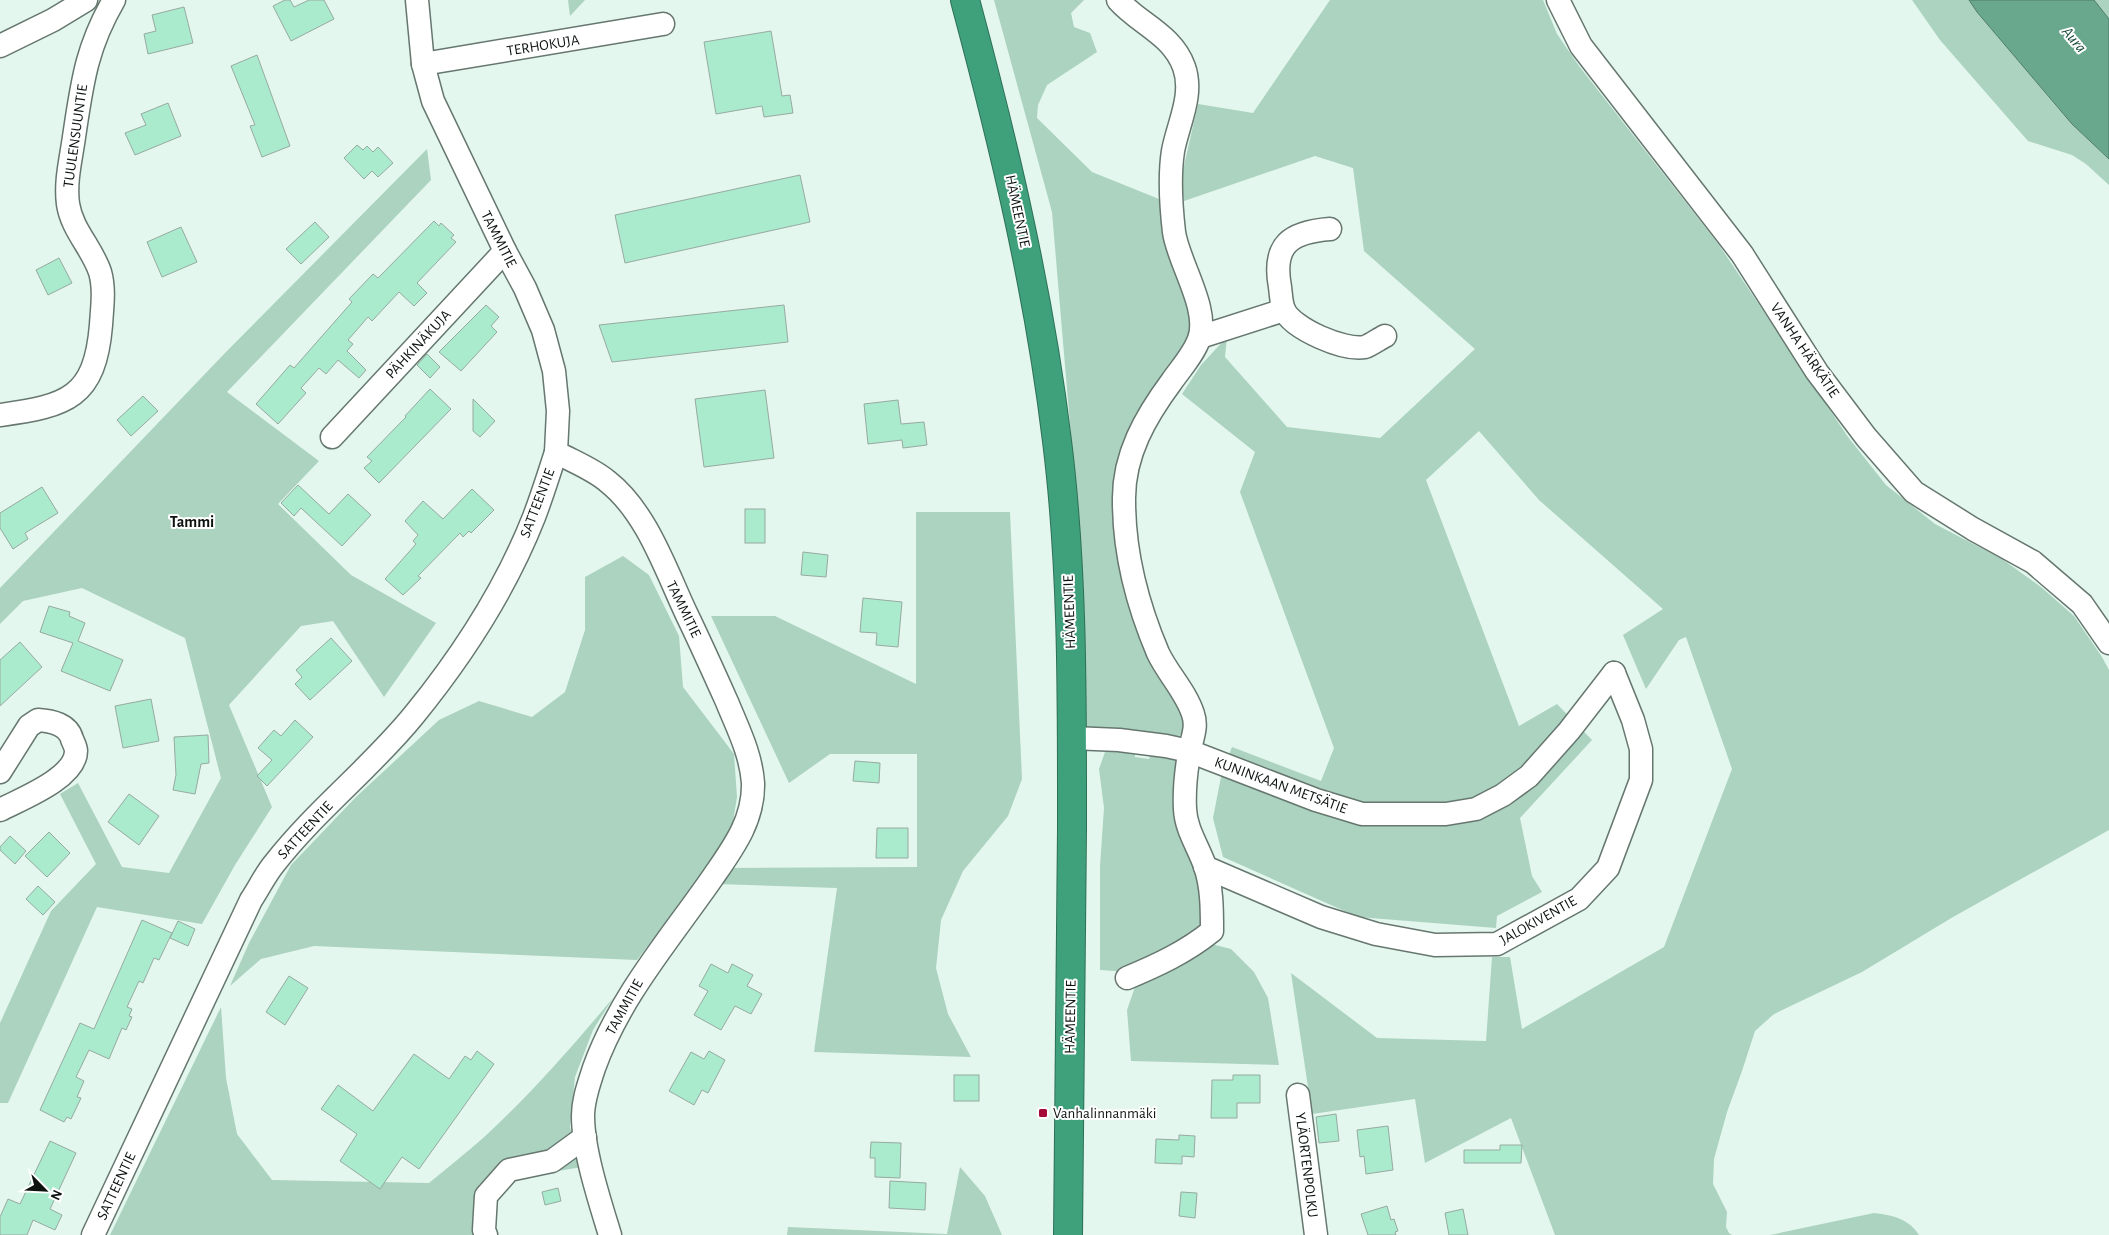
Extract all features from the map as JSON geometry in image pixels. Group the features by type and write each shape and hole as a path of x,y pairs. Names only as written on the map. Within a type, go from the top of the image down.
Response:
{"highway":[{"name":"HÄMEENTIE","path":"965,0 1008,166 1024,238 1043,336 1058,441 1065,514 1072,738 1068,1235"}],"street":[{"path":"0,46 53,20 86,0"},
{"name":"TUULENSUUNTIE","path":"0,416 55,405 78,392 90,374 99,351 103,297 100,273 90,250 74,227 68,206 67,186 84,72 92,44 114,0"},
{"name":"TAMMITIE","path":"417,0 423,64 433,101 504,251 525,288 543,330 554,371 558,412 556,452 607,480 638,513 701,644 749,753 753,784 750,814 736,844 682,921 654,956 623,1005 600,1053 586,1092 583,1116 585,1137 599,1200 610,1235"},
{"path":"1118,0 1165,38 1184,68 1188,86 1173,152 1172,200 1175,235 1200,313 1200,337 1188,359 1146,419 1136,440 1126,474 1124,500 1132,573 1144,614 1158,653 1194,715 1195,730 1189,751 1185,781 1185,811 1191,835 1205,867 1212,906 1212,931 1196,944 1163,964 1128,978"},
{"name":"VANHA HÄRKÄTIE","path":"1558,0 1582,46 1742,254 1816,372 1866,437 1914,492 1973,529 2034,562 2082,604 2109,642"},
{"name":"TERHOKUJA","path":"423,64 663,24"},
{"path":"1330,229 1308,231 1293,237 1280,252 1278,275 1284,310 1297,323 1315,336 1352,348 1366,347 1385,336"},
{"name":"PÄHKINÄKUJA","path":"332,437 504,251"},
{"path":"1200,337 1284,310"},
{"name":"SATTEENTIE","path":"93,1235 252,900 272,866 297,836 414,716 475,630 509,570 534,518 556,452"},
{"name":"KUNINKAAN METSÄTIE","path":"1072,738 1119,740 1189,751 1316,800 1362,814 1446,814 1476,809 1503,795 1529,776 1569,731 1614,673"},
{"name":"JALOKIVENTIE","path":"1205,867 1320,917 1376,934 1435,945 1497,944 1579,899 1608,868 1641,780 1641,749 1633,720 1614,673"},
{"path":"0,772 29,726 38,720 53,722 64,728 71,736 76,751 70,766 59,779 0,810"},
{"name":"YLÄORTENPOLKU","path":"1298,1095 1316,1235"},
{"path":"486,1235 484,1230 486,1196 509,1170 552,1161 585,1137"}],"shaded area":[{"path":"568,0 585,0 570,16"},
{"path":"994,0 1084,0 1071,13 1074,27 1090,33 1097,52 1047,85 1038,105 1037,118 1092,172 1164,201 1191,306 1193,335 1116,501 1186,717 1186,730 1179,736 1166,738 1095,734 1085,725 1079,556 1052,212"},
{"path":"1330,0 1543,0 1557,34 1579,66 1719,245 1848,437 1886,485 1935,524 2002,559 2041,587 2074,616 2109,670 2109,830 1953,917 1862,972 1774,1014 1755,1031 1727,1112 1714,1159 1713,1184 1727,1212 1726,1227 1732,1235 1555,1235 1511,1118 1425,1163 1415,1099 1312,1114 1291,973 1377,1038 1486,1041 1492,957 1510,957 1522,1029 1664,947 1732,769 1686,637 1679,640 1646,689 1623,635 1663,609 1539,500 1479,431 1426,480 1519,726 1557,704 1592,740 1520,818 1532,876 1542,892 1497,916 1496,928 1358,917 1223,857 1213,818 1221,777 1232,747 1321,781 1334,748 1240,492 1255,452 1182,394 1201,365 1227,337 1225,357 1287,427 1380,438 1475,349 1364,251 1353,168 1315,156 1184,201 1181,179 1198,104 1253,113"},
{"path":"1912,0 1969,0 1977,12 2072,124 2109,159 2109,185 2086,164 2072,155 2028,141 1940,40"},
{"path":"2094,0 2109,0 2109,19 2108,18"},
{"path":"427,149 431,180 227,392 319,461 278,504 351,575 436,623 384,697 333,621 301,626 229,705 272,807 235,865 202,924 97,907 8,1103 0,1103 0,1023 51,911 96,864 60,794 78,783 122,867 169,873 221,778 185,638 82,588 23,601 0,624 0,588 225,353"},
{"path":"916,512 1010,512 1022,779 1008,816 963,871 941,920 936,968 948,1014 971,1057 814,1052 837,888 717,884 728,868 917,867 917,754 830,754 789,783 711,616 775,616 916,684"},
{"path":"623,556 649,575 679,636 683,687 734,754 737,797 730,840 637,960 314,946 261,959 230,986 249,943 291,865 356,797 439,720 479,701 532,717 565,692 585,630 585,577"},
{"path":"1115,745 1135,753 1135,757 1149,759 1152,752 1179,757 1201,866 1204,926 1130,972 1100,970 1100,866 1104,808 1099,769 1105,752"},
{"path":"1211,944 1231,949 1254,972 1268,998 1279,1065 1131,1061 1127,1010 1135,987 1175,968"},
{"path":"613,998 593,1030 575,1077 570,1127 582,1167 479,1184 494,1235 110,1235 221,1007 226,1078 237,1134 272,1180 429,1183 482,1139 534,1088"},
{"path":"960,1167 985,1196 1002,1235 787,1235 788,1227 947,1234"},
{"path":"1874,1213 1900,1219 1910,1225 1919,1235 1770,1235"}],"water":[{"name":"Aura","path":"1969,0 2094,0 2109,19 2109,159 2072,124 1977,12"}],"building":[{"path":"285,0 290,0 294,7 309,0 324,0 334,19 291,41 273,6"},
{"path":"184,7 193,43 148,54 144,34 156,31 152,15"},
{"path":"771,31 782,96 790,95 793,113 764,117 762,106 716,114 704,42"},
{"path":"257,55 290,146 262,157 250,126 255,125 231,66"},
{"path":"168,103 181,136 135,155 125,133 146,125 141,114"},
{"path":"357,145 363,150 367,146 373,152 378,147 393,163 378,177 372,171 364,179 344,158"},
{"path":"800,175 810,222 625,263 615,215"},
{"path":"434,221 439,226 441,223 454,235 451,238 456,242 417,283 427,293 414,306 399,292 372,321 368,317 348,340 353,344 347,351 366,370 359,378 338,360 326,374 319,368 301,388 306,393 278,424 256,404 290,365 294,368 352,302 349,299 373,274 378,278"},
{"path":"315,222 329,237 301,264 286,249"},
{"path":"181,227 197,262 162,277 147,242"},
{"path":"59,258 72,283 48,295 36,270"},
{"path":"486,305 499,317 491,326 497,332 461,371 439,352"},
{"path":"784,305 788,342 612,362 599,325"},
{"path":"427,354 440,367 430,378 417,365"},
{"path":"430,389 451,409 379,483 364,468 372,461 367,457"},
{"path":"765,390 774,458 704,467 695,399"},
{"path":"143,396 158,411 131,436 117,420"},
{"path":"473,399 495,421 480,437 473,431"},
{"path":"898,400 901,424 924,422 927,445 903,448 902,440 868,444 864,404"},
{"path":"298,485 329,514 348,494 371,515 342,546 301,508 294,516 281,503"},
{"path":"42,487 58,513 25,533 28,539 13,549 0,528 0,513"},
{"path":"472,489 494,510 471,533 469,531 463,537 460,533 418,576 421,578 403,595 385,579 416,544 413,541 418,535 405,521 423,501 443,519"},
{"path":"745,509 765,509 765,543 745,543"},
{"path":"803,552 828,555 826,577 801,575"},
{"path":"863,598 902,602 898,647 876,645 877,633 860,632"},
{"path":"49,606 70,612 69,616 85,623 78,641 123,660 110,691 61,671 73,643 40,632"},
{"path":"331,638 352,661 310,700 295,684 302,677 296,670"},
{"path":"20,642 42,667 0,706 0,660"},
{"path":"151,699 159,741 123,748 115,706"},
{"path":"295,720 313,737 267,786 257,776 272,760 258,748 274,730 281,736"},
{"path":"208,735 209,763 201,764 195,794 173,790 176,775 174,737"},
{"path":"855,761 880,763 879,783 853,781"},
{"path":"129,794 159,816 139,845 108,822"},
{"path":"877,828 908,828 908,858 876,858"},
{"path":"49,832 70,853 47,877 25,856"},
{"path":"10,836 26,851 15,864 0,850 0,847"},
{"path":"38,886 55,902 43,915 26,899"},
{"path":"142,920 172,933 159,960 154,958 143,983 139,981 127,1007 132,1009 129,1016 132,1017 126,1030 122,1028 109,1059 89,1050 76,1077 84,1081 77,1097 81,1098 71,1119 67,1117 64,1122 40,1110 80,1023 94,1029"},
{"path":"178,921 195,929 188,946 170,938"},
{"path":"711,964 728,973 732,964 753,975 747,986 762,994 751,1014 735,1006 721,1030 694,1015 708,991 699,986"},
{"path":"289,976 308,988 285,1025 266,1012"},
{"path":"477,1051 494,1064 419,1169 402,1157 380,1189 340,1161 357,1134 321,1109 338,1085 373,1111 414,1054 449,1079 465,1056 471,1060"},
{"path":"709,1051 725,1060 708,1093 702,1090 694,1105 669,1091 691,1052 704,1059"},
{"path":"954,1075 979,1075 979,1101 954,1101"},
{"path":"1233,1075 1260,1075 1260,1103 1237,1103 1237,1118 1211,1118 1212,1080 1233,1080"},
{"path":"1336,1114 1339,1141 1319,1143 1316,1117"},
{"path":"1388,1126 1393,1170 1366,1174 1364,1156 1360,1157 1357,1130"},
{"path":"1179,1135 1195,1136 1194,1157 1182,1156 1182,1164 1155,1163 1156,1139 1179,1140"},
{"path":"50,1141 76,1153 50,1209 62,1215 55,1230 33,1220 27,1235 0,1235 0,1217 8,1199 20,1204"},
{"path":"871,1142 901,1143 900,1178 875,1177 875,1158 870,1158"},
{"path":"1500,1145 1522,1145 1521,1163 1464,1163 1464,1150 1500,1150"},
{"path":"890,1181 926,1183 925,1210 889,1208"},
{"path":"558,1188 561,1201 545,1205 542,1192"},
{"path":"1181,1192 1197,1193 1195,1218 1179,1216"},
{"path":"1387,1206 1391,1220 1394,1219 1398,1231 1395,1232 1396,1235 1368,1235 1361,1214"},
{"path":"1463,1209 1468,1235 1449,1235 1445,1213"}],"place":[{"name":"Vanhalinnanmäki","path":"1043,1113"}],"district":[{"name":"Tammi","path":"192,521"}]}
